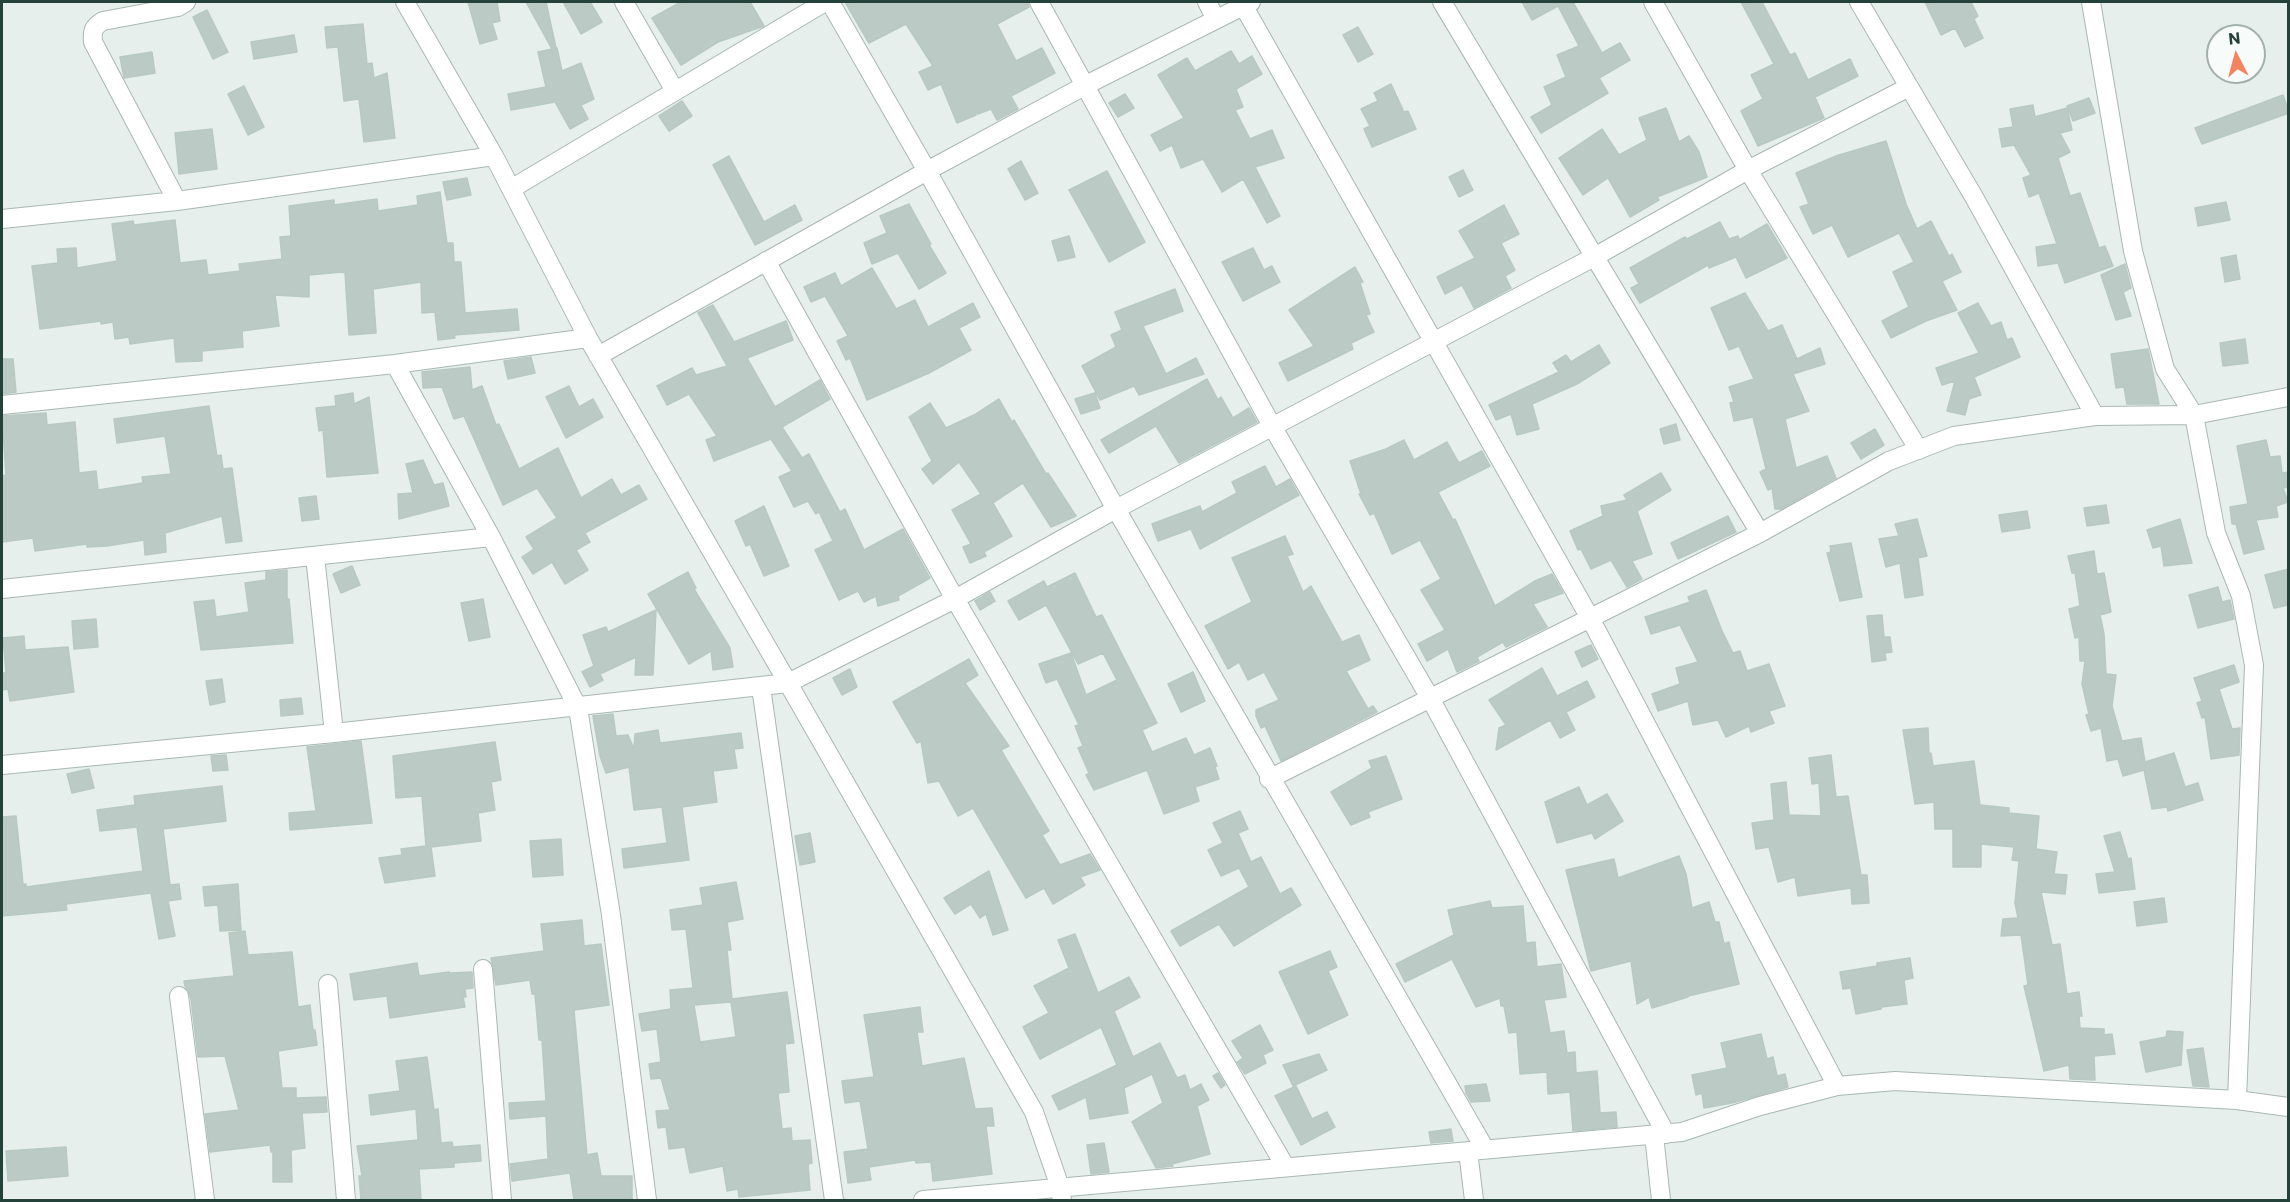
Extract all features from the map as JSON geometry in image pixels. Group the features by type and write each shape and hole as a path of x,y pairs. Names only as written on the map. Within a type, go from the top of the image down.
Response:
{"street":[{"path":"177,201 93,42 92,32 96,25 103,21 178,7 186,2"},
{"path":"405,2 494,156 598,356 1034,1113 1061,1194"},
{"path":"624,2 675,91"},
{"path":"511,189 825,2"},
{"path":"830,2 1269,778 1476,1150 1474,1200"},
{"path":"1039,2 1272,426 1430,698 1660,1134 1661,1200"},
{"path":"1207,2 1216,19"},
{"path":"1442,2 1760,533"},
{"path":"1653,2 1748,170 1919,450"},
{"path":"1860,2 1974,197 2095,416"},
{"path":"2091,2 2133,251 2165,369 2194,415 2216,533 2241,596 2254,665 2237,1100"},
{"path":"598,356 927,171 1086,85 1247,3 1590,618 1838,1086"},
{"path":"2,765 578,708 788,684 955,599 1116,509 1596,256 1748,170 1910,87"},
{"path":"2,219 177,201 494,156"},
{"path":"766,261 955,599 1285,1166"},
{"path":"2,405 395,364 588,338"},
{"path":"395,364 491,537 578,708 611,915 647,1200"},
{"path":"1269,778 1760,533 1889,461 1954,436 2095,416 2194,415 2289,397"},
{"path":"2,589 491,537"},
{"path":"315,556 334,733"},
{"path":"761,687 834,1200"},
{"path":"483,969 502,1200"},
{"path":"328,984 346,1200"},
{"path":"179,996 205,1200"},
{"path":"922,1200 1061,1194 1285,1166 1682,1132 1760,1106 1838,1086 1895,1081 2237,1100 2289,1107"}],"building":[{"path":"468,2 497,2 500,21 492,23 497,39 480,44"},
{"path":"526,2 546,2 555,49 557,48 562,71 581,63 594,99 581,105 588,119 570,129 555,102 511,110 508,94 546,87 538,52 552,49"},
{"path":"563,2 590,2 602,22 581,34"},
{"path":"681,2 750,2 764,26 718,42 681,65 652,18"},
{"path":"845,2 1028,2 1029,7 997,24 1016,61 1042,48 1055,73 1011,96 1018,109 997,120 991,109 978,114 975,109 976,115 957,123 941,84 928,90 919,72 933,66 906,24 869,43"},
{"path":"1522,2 1573,2 1602,53 1620,43 1630,60 1599,78 1608,93 1541,133 1531,117 1552,105 1544,87 1566,77 1557,55 1579,46 1558,6 1532,20"},
{"path":"1741,2 1762,2 1790,55 1795,53 1808,80 1850,59 1858,76 1815,97 1824,118 1758,146 1741,111 1763,99 1751,75 1774,64"},
{"path":"1925,2 1971,2 1978,16 1974,19 1983,38 1965,47 1955,28 1941,35"},
{"path":"207,10 228,52 213,59 193,17"},
{"path":"363,24 367,64 372,63 374,78 387,73 395,138 364,142 359,99 344,101 338,47 327,48 325,27"},
{"path":"1358,27 1373,54 1358,62 1343,35"},
{"path":"294,35 297,52 254,59 251,42"},
{"path":"1231,51 1239,64 1252,56 1262,74 1236,89 1243,107 1235,110 1250,139 1272,130 1284,158 1255,167 1280,216 1267,223 1243,179 1222,192 1203,159 1181,168 1172,145 1160,151 1151,135 1184,118 1158,75 1187,58 1195,71"},
{"path":"152,52 155,73 124,78 120,57"},
{"path":"1391,84 1404,112 1408,111 1416,129 1372,147 1364,129 1370,126 1361,109 1378,101 1374,93"},
{"path":"244,86 264,127 248,135 228,94"},
{"path":"1125,94 1134,108 1118,117 1109,103"},
{"path":"2283,95 2289,113 2202,144 2195,128"},
{"path":"2089,98 2095,113 2073,121 2067,106"},
{"path":"682,101 692,116 669,131 659,116"},
{"path":"2033,105 2035,117 2067,108 2072,130 2060,133 2070,152 2058,158 2070,196 2080,193 2099,248 2105,246 2113,266 2065,283 2058,263 2038,266 2036,247 2057,244 2039,193 2029,197 2023,178 2031,175 2014,145 2002,147 1999,129 2013,127 2010,109"},
{"path":"1666,108 1679,142 1689,136 1699,152 1707,177 1657,197 1659,200 1630,217 1608,178 1583,195 1559,158 1602,129 1619,155 1647,140 1639,118"},
{"path":"212,129 217,169 179,174 175,133"},
{"path":"1886,141 1906,204 1917,229 1931,221 1949,256 1952,254 1961,272 1942,281 1957,310 1926,321 1891,338 1882,321 1909,307 1893,272 1914,262 1899,233 1848,257 1832,225 1813,234 1800,207 1809,204 1796,173 1836,156"},
{"path":"729,156 764,222 795,205 802,220 755,245 713,165"},
{"path":"1021,161 1038,193 1025,200 1008,169"},
{"path":"1463,170 1473,190 1459,197 1449,177"},
{"path":"1107,171 1145,242 1109,262 1069,190"},
{"path":"467,178 471,195 447,200 443,182"},
{"path":"440,192 447,243 453,243 454,262 461,262 465,313 517,309 519,330 454,335 455,338 438,340 435,312 422,313 421,282 373,289 376,333 349,335 345,273 342,272 309,275 309,297 275,295 279,326 242,331 243,347 202,351 202,361 176,362 174,338 130,344 129,337 115,339 113,322 101,324 101,321 40,329 32,266 58,263 57,249 76,248 77,268 117,261 112,224 133,221 134,225 175,220 180,263 206,260 208,275 240,271 239,264 282,259 280,237 291,236 289,206 334,200 334,205 377,199 378,211 418,205 417,196"},
{"path":"2226,202 2230,220 2198,226 2195,208"},
{"path":"909,204 946,273 919,289 898,253 872,264 864,243 887,233 880,216"},
{"path":"1504,205 1519,234 1501,243 1515,270 1505,276 1511,288 1474,308 1462,285 1445,294 1437,277 1475,258 1459,231"},
{"path":"1720,222 1729,239 1738,236 1739,240 1767,224 1787,258 1746,278 1736,257 1709,268 1708,265 1640,303 1631,288 1639,284 1630,268 1685,237 1687,239"},
{"path":"1069,236 1075,257 1058,261 1052,241"},
{"path":"1253,248 1264,270 1272,266 1280,282 1243,301 1222,262"},
{"path":"2236,255 2240,279 2225,282 2221,258"},
{"path":"2125,264 2131,288 2123,292 2131,316 2116,320 2101,275"},
{"path":"1355,267 1363,282 1360,283 1370,314 1366,315 1374,332 1351,343 1353,349 1288,381 1279,363 1314,346 1289,310"},
{"path":"872,268 896,309 915,300 928,327 973,303 980,317 959,328 971,350 929,373 867,400 850,358 846,360 837,341 848,336 825,296 811,302 804,287 835,273 841,286"},
{"path":"1175,289 1183,311 1143,326 1166,374 1196,358 1204,374 1139,395 1134,386 1100,400 1082,366 1116,347 1111,335 1122,330 1115,312"},
{"path":"1745,293 1768,331 1782,325 1797,359 1820,348 1825,364 1793,374 1809,411 1785,419 1796,468 1827,456 1836,478 1781,509 1775,509 1772,488 1768,490 1760,472 1766,469 1753,417 1734,421 1730,403 1734,402 1729,387 1754,379 1739,346 1729,350 1711,308"},
{"path":"1978,303 1991,326 2001,322 2007,340 2012,338 2020,357 1974,377 1981,395 1969,399 1965,415 1947,411 1955,381 1942,385 1936,368 1979,353 1958,313"},
{"path":"713,305 734,342 786,321 793,340 747,358 775,407 820,380 830,399 782,427 802,458 809,454 840,512 845,509 864,550 903,529 930,578 898,596 899,600 878,606 876,596 864,602 858,591 839,600 815,550 833,541 819,512 816,514 808,501 794,507 779,477 792,471 771,439 714,461 706,440 717,436 689,394 667,405 657,386 692,368 696,375 727,366 698,313"},
{"path":"2245,339 2248,363 2223,366 2220,343"},
{"path":"1599,345 1610,363 1577,384 1532,404 1539,429 1517,435 1511,414 1496,420 1489,405 1559,372 1553,363 1566,355 1571,362"},
{"path":"2148,349 2159,404 2127,404 2124,387 2116,388 2111,354"},
{"path":"531,357 535,373 508,379 504,361"},
{"path":"2,359 13,359 16,392 2,394"},
{"path":"470,367 472,390 482,386 496,425 499,424 519,469 558,448 581,498 612,479 621,495 639,485 647,499 585,533 590,542 576,550 588,570 565,584 552,562 533,574 522,557 534,549 526,537 557,518 537,488 503,505 464,416 454,419 442,387 423,388 422,372"},
{"path":"1207,379 1218,400 1221,397 1233,418 1249,408 1257,422 1179,463 1156,426 1109,453 1101,440"},
{"path":"569,386 579,407 593,399 603,417 566,438 546,397"},
{"path":"353,393 354,404 369,397 378,473 327,477 323,430 319,431 316,408 336,406 335,396"},
{"path":"1095,393 1100,408 1081,414 1075,399"},
{"path":"999,399 1046,474 1048,473 1076,516 1051,527 1023,483 993,503 1012,536 984,552 986,556 970,563 963,547 971,544 952,510 981,494 959,462 933,484 922,469 932,461 909,417 930,403 946,428 976,414"},
{"path":"209,406 217,456 221,455 223,469 232,468 242,541 226,543 222,516 165,533 166,552 145,555 144,540 107,546 87,547 87,544 35,551 33,538 2,542 2,476 6,475 2,416 46,413 47,425 75,422 79,473 96,471 98,490 143,483 142,477 171,474 165,436 117,443 114,419"},
{"path":"1676,424 1680,440 1664,444 1660,429"},
{"path":"1875,429 1884,445 1861,459 1851,443"},
{"path":"1404,440 1414,460 1447,442 1459,463 1482,451 1490,466 1438,492 1453,520 1455,519 1495,606 1535,581 1552,574 1563,593 1533,604 1547,627 1506,647 1503,642 1477,657 1479,661 1457,672 1448,649 1427,661 1418,644 1445,630 1421,590 1441,579 1420,540 1392,554 1374,513 1370,515 1359,494 1361,494 1350,461 1386,449"},
{"path":"2266,440 2270,457 2280,456 2282,473 2289,472 2289,487 2283,488 2288,502 2276,506 2278,517 2256,520 2264,549 2244,554 2236,524 2232,524 2230,507 2248,504 2237,446"},
{"path":"423,460 434,485 443,483 449,506 399,519 398,494 413,493 406,464"},
{"path":"1265,466 1276,487 1290,479 1299,495 1200,549 1191,529 1158,541 1152,524 1200,506 1202,512 1237,493 1232,482"},
{"path":"1661,473 1671,490 1637,511 1652,554 1632,561 1642,579 1627,587 1611,560 1591,569 1581,549 1578,550 1570,531 1603,516 1601,506 1627,500 1624,495"},
{"path":"316,496 319,519 302,521 299,498"},
{"path":"2106,505 2109,523 2087,526 2084,508"},
{"path":"764,506 789,566 764,576 750,544 746,546 735,521"},
{"path":"2027,511 2030,528 2002,532 1999,515"},
{"path":"1728,516 1736,532 1678,559 1671,543"},
{"path":"1917,519 1927,556 1918,558 1923,595 1905,598 1900,563 1886,567 1879,539 1899,536 1895,524"},
{"path":"2180,519 2192,563 2164,566 2161,546 2153,548 2147,530"},
{"path":"1285,536 1293,554 1287,556 1303,592 1311,586 1342,642 1359,635 1370,660 1346,671 1368,709 1373,706 1377,712 1281,761 1265,726 1261,728 1256,716 1256,710 1279,700 1264,672 1248,680 1239,662 1228,669 1205,626 1252,602 1232,558"},
{"path":"1851,543 1862,597 1840,601 1827,553 1831,552 1830,546"},
{"path":"2094,551 2097,574 2104,573 2111,612 2100,615 2104,634 2106,674 2116,675 2112,706 2122,741 2141,738 2145,762 2174,753 2185,787 2198,783 2203,800 2168,811 2167,807 2152,809 2144,770 2123,776 2118,759 2107,761 2101,728 2091,731 2086,715 2089,714 2082,684 2085,661 2080,661 2079,637 2075,638 2069,609 2080,606 2075,573 2072,573 2068,556"},
{"path":"352,566 360,585 341,593 333,574"},
{"path":"2289,569 2289,605 2274,608 2265,575"},
{"path":"287,570 287,599 289,599 293,643 201,650 194,602 214,600 216,617 249,612 245,583 266,580 266,572"},
{"path":"688,572 696,588 694,589 730,648 733,667 713,670 711,651 689,664 648,594"},
{"path":"1075,573 1096,617 1102,615 1157,723 1142,730 1152,752 1186,738 1194,755 1210,748 1219,779 1195,787 1199,801 1164,814 1147,770 1094,790 1086,775 1089,773 1078,748 1083,746 1075,726 1079,725 1057,679 1046,683 1039,664 1071,653 1086,695 1117,680 1103,653 1078,664 1046,605 1019,620 1008,601 1044,581 1047,587"},
{"path":"2218,587 2222,602 2230,600 2234,619 2198,628 2189,595"},
{"path":"1706,590 1733,653 1740,651 1747,671 1769,664 1785,706 1769,711 1774,723 1751,732 1749,726 1726,737 1718,720 1693,725 1688,701 1658,711 1652,694 1680,684 1676,668 1698,662 1680,625 1651,634 1645,617 1690,602 1688,597"},
{"path":"990,592 995,601 980,610 975,601"},
{"path":"483,599 490,637 469,641 461,603"},
{"path":"656,610 653,675 635,675 636,657 600,674 603,680 590,687 582,672 594,666 583,635 606,627 608,632"},
{"path":"1882,615 1884,637 1890,637 1892,652 1885,653 1886,660 1872,662 1867,616"},
{"path":"96,619 98,647 74,649 72,621"},
{"path":"24,636 25,650 68,647 74,692 10,701 8,689 2,690 2,673 6,673 3,638"},
{"path":"1591,645 1598,659 1582,667 1575,652"},
{"path":"969,659 978,675 965,683 1009,746 1001,750 1049,831 1042,835 1060,865 1090,854 1100,870 1080,877 1085,885 1053,904 1044,888 1026,898 973,808 958,816 939,781 928,783 921,741 917,743 893,702"},
{"path":"2234,665 2239,682 2219,689 2232,729 2240,728 2239,755 2211,759 2205,717 2202,718 2197,703 2202,701 2194,678"},
{"path":"1542,668 1557,696 1587,681 1595,697 1566,712 1575,730 1560,738 1550,720 1496,750 1499,728 1506,725 1489,700"},
{"path":"850,669 857,687 842,695 833,678"},
{"path":"1193,672 1205,701 1181,712 1168,684"},
{"path":"222,679 225,702 210,705 206,681"},
{"path":"301,698 303,714 281,716 280,700"},
{"path":"613,714 616,736 628,735 634,749 635,734 658,730 660,743 741,733 743,748 734,749 737,768 713,771 717,802 682,807 689,860 624,868 622,849 667,843 662,807 634,810 629,767 606,773 600,756 593,716"},
{"path":"1928,728 1929,754 1931,753 1933,766 1974,761 1980,805 2009,808 2009,813 2039,816 2036,849 2057,852 2054,874 2067,875 2065,894 2041,892 2052,945 2060,944 2067,994 2079,992 2082,1016 2079,1016 2080,1028 2104,1029 2104,1035 2112,1034 2115,1054 2094,1056 2095,1080 2070,1079 2069,1065 2044,1071 2024,986 2028,985 2021,935 2001,936 2003,919 2018,918 2015,903 2019,861 2012,860 2014,847 1981,844 1981,867 1953,867 1953,829 1935,829 1934,802 1915,804 1903,730"},
{"path":"361,741 372,823 290,830 289,813 316,811 307,747"},
{"path":"495,742 501,780 491,782 495,810 478,813 481,841 431,847 435,876 385,883 379,858 402,855 401,849 426,846 422,796 396,798 393,756"},
{"path":"226,755 228,770 213,771 211,756"},
{"path":"1831,755 1836,797 1848,796 1861,875 1867,875 1869,903 1852,904 1851,888 1798,896 1795,877 1778,882 1769,847 1756,849 1752,823 1774,820 1771,784 1786,782 1789,815 1821,816 1819,783 1812,784 1809,758"},
{"path":"1386,756 1402,799 1368,812 1370,817 1351,825 1331,792 1372,768 1369,761"},
{"path":"89,769 94,788 72,793 67,774"},
{"path":"222,786 226,821 163,829 170,885 179,884 181,899 168,901 175,936 159,939 151,893 66,904 67,910 2,916 2,817 16,816 23,884 26,884 26,887 143,871 137,827 100,831 97,810 135,805 134,796"},
{"path":"1579,787 1587,805 1607,794 1623,821 1595,839 1592,833 1557,843 1545,802"},
{"path":"1240,811 1248,829 1238,833 1251,862 1261,857 1280,894 1291,888 1301,905 1234,946 1219,924 1180,946 1171,931 1249,887 1239,868 1221,876 1208,850 1223,843 1213,823"},
{"path":"2120,832 2128,859 2131,858 2135,889 2099,893 2096,874 2115,872 2104,836"},
{"path":"810,833 815,862 800,865 795,836"},
{"path":"561,839 563,875 533,877 530,841"},
{"path":"1679,856 1686,874 1692,908 1709,902 1715,922 1719,922 1724,944 1729,942 1739,984 1688,996 1652,1008 1649,997 1637,1004 1631,961 1591,971 1566,870 1614,859 1618,878"},
{"path":"989,871 1008,930 993,935 986,914 980,918 971,904 955,914 944,898"},
{"path":"736,882 743,919 727,922 731,950 727,950 732,999 787,992 794,1043 785,1044 789,1092 778,1093 782,1129 791,1128 792,1141 810,1140 812,1163 808,1164 810,1190 739,1197 738,1189 727,1191 723,1166 690,1173 685,1147 669,1149 666,1127 658,1128 656,1111 670,1110 661,1078 651,1079 649,1064 661,1062 657,1029 642,1031 639,1014 671,1009 670,990 693,988 686,929 672,930 670,910 703,905 700,888","holes":["731,1002 736,1037 700,1042 694,1005"]},
{"path":"238,884 241,930 220,931 218,905 205,906 203,887"},
{"path":"2164,898 2167,922 2137,926 2134,902"},
{"path":"1490,901 1492,908 1523,906 1526,943 1535,942 1537,967 1561,964 1566,997 1544,1000 1550,1033 1564,1031 1567,1053 1575,1052 1576,1073 1597,1071 1600,1113 1616,1112 1617,1127 1573,1131 1570,1092 1548,1094 1547,1072 1520,1074 1517,1032 1509,1033 1504,1006 1501,1006 1500,998 1476,1007 1452,959 1405,982 1396,964 1454,935 1448,910"},
{"path":"582,920 584,946 601,944 609,1005 574,1010 587,1155 597,1153 601,1176 632,1176 632,1200 574,1200 570,1173 512,1181 510,1164 548,1159 546,1116 510,1119 509,1103 546,1101 542,1040 539,1040 535,994 532,994 530,980 496,985 491,958 544,951 541,924"},
{"path":"245,931 248,955 292,952 298,1007 310,1005 313,1030 315,1030 317,1045 278,1051 282,1088 296,1088 296,1098 326,1097 327,1112 302,1113 305,1148 291,1150 292,1182 273,1182 273,1152 271,1152 270,1145 210,1152 205,1114 239,1110 225,1056 198,1057 191,999 184,981 234,976 229,933"},
{"path":"1075,934 1098,993 1129,977 1140,997 1114,1011 1133,1057 1160,1043 1177,1078 1185,1075 1190,1090 1201,1084 1209,1100 1197,1106 1210,1154 1172,1164 1173,1166 1156,1168 1132,1122 1163,1103 1152,1074 1124,1088 1128,1113 1090,1119 1086,1097 1059,1110 1052,1096 1117,1065 1101,1027 1040,1059 1023,1027 1049,1013 1034,986 1069,968 1058,940"},
{"path":"1330,951 1337,967 1328,971 1348,1015 1308,1034 1279,972"},
{"path":"1910,958 1913,978 1904,980 1907,1004 1881,1007 1881,1009 1856,1014 1851,988 1843,989 1840,972"},
{"path":"417,963 419,976 472,972 473,988 465,989 466,997 463,997 465,1007 390,1018 387,996 354,1000 350,974"},
{"path":"920,1007 923,1032 917,1032 922,1066 964,1058 975,1109 992,1108 994,1126 986,1126 992,1174 933,1181 931,1162 916,1163 915,1160 869,1167 871,1180 848,1183 844,1152 868,1149 860,1101 845,1103 842,1081 874,1077 864,1015"},
{"path":"1260,1025 1273,1050 1263,1055 1266,1063 1245,1074 1237,1062 1243,1058 1232,1041"},
{"path":"2167,1031 2183,1032 2181,1065 2146,1072 2140,1042 2166,1037"},
{"path":"1761,1034 1767,1059 1773,1057 1777,1076 1785,1074 1788,1087 1732,1103 1704,1108 1702,1093 1696,1095 1692,1075 1727,1068 1721,1043"},
{"path":"2203,1048 2209,1087 2193,1086 2187,1050"},
{"path":"1319,1054 1327,1070 1293,1086 1283,1065"},
{"path":"427,1057 434,1110 438,1109 441,1143 452,1142 453,1147 480,1145 481,1161 454,1163 454,1167 419,1169 421,1200 361,1200 359,1176 362,1176 357,1146 418,1140 416,1109 371,1115 369,1095 400,1091 396,1061"},
{"path":"1218,1073 1225,1085 1221,1088 1213,1076"},
{"path":"1486,1084 1490,1101 1471,1102 1465,1086"},
{"path":"1296,1086 1312,1119 1327,1112 1335,1127 1301,1145 1275,1096"},
{"path":"1451,1129 1453,1141 1431,1143 1429,1132"},
{"path":"1104,1143 1109,1172 1091,1174 1087,1145"},
{"path":"66,1147 68,1176 8,1181 6,1151"}]}
